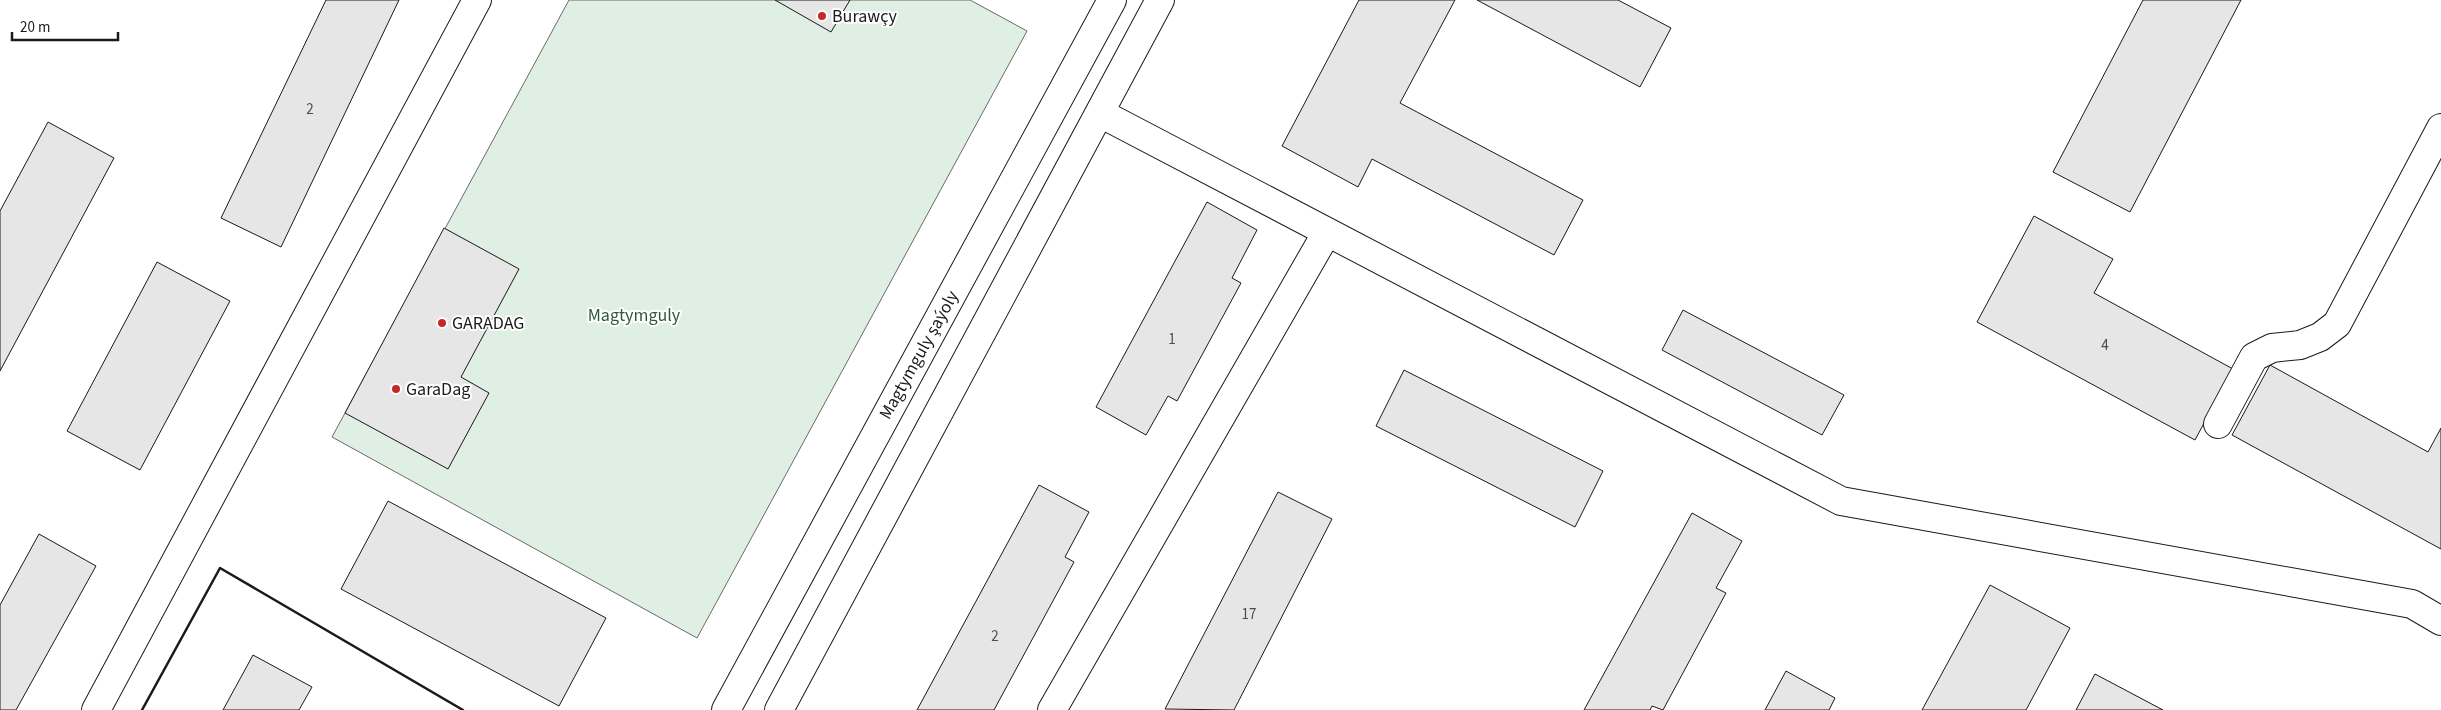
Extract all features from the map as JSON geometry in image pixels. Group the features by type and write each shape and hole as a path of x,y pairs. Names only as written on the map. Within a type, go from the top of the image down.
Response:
{"street":[{"path":"96,710 477,0"},
{"name":"Magtymguly şaýoly","path":"726,710 1112,0"},
{"path":"779,710 1160,0"},
{"path":"1100,113 1841,501 2412,604 2441,621"},
{"path":"2218,424 2254,357 2272,348 2300,345 2320,337 2337,324 2441,128"},
{"path":"1052,710 1327,232"}],"green space":[{"name":"Magtymguly","path":"569,0 970,0 1027,31 697,638 332,437"}],"building":[{"path":"326,0 399,0 281,247 221,218"},
{"name":"Burawçy","path":"775,0 850,0 831,32"},
{"path":"1359,0 1455,0 1400,103 1583,200 1554,255 1372,159 1358,187 1282,146"},
{"path":"1477,0 1618,0 1671,28 1640,87"},
{"path":"2143,0 2241,0 2130,212 2053,172"},
{"path":"48,122 114,158 0,371 0,211"},
{"path":"1207,202 1257,230 1232,278 1241,283 1177,401 1168,396 1146,435 1096,407"},
{"path":"2034,216 2113,259 2094,293 2233,369 2195,440 1977,322"},
{"name":"GARADAG","path":"444,228 519,269 461,377 489,393 448,469 345,413"},
{"path":"157,262 230,301 140,470 67,431"},
{"path":"1683,310 1844,395 1822,435 1662,350"},
{"path":"2270,365 2428,452 2441,428 2441,549 2232,435"},
{"path":"1404,370 1603,471 1575,527 1376,426"},
{"path":"1039,485 1089,512 1065,557 1074,562 994,710 917,710"},
{"path":"1278,492 1332,519 1234,710 1165,709"},
{"path":"388,501 606,618 559,706 341,589"},
{"path":"1692,513 1742,541 1716,588 1726,593 1663,710 1652,706 1650,710 1584,710"},
{"path":"39,534 96,566 16,710 0,710 0,605"},
{"path":"1990,585 2070,628 2026,710 1922,710"},
{"path":"253,655 312,687 299,710 223,710"},
{"path":"1786,671 1835,698 1829,710 1765,710"},
{"path":"2095,674 2163,710 2076,710"}],"wall":[{"path":"142,710 220,568 463,710"}],"place":[{"name":"Burawçy","path":"822,16"},
{"name":"GARADAG","path":"442,323"},
{"name":"GaraDag","path":"396,389"}]}
